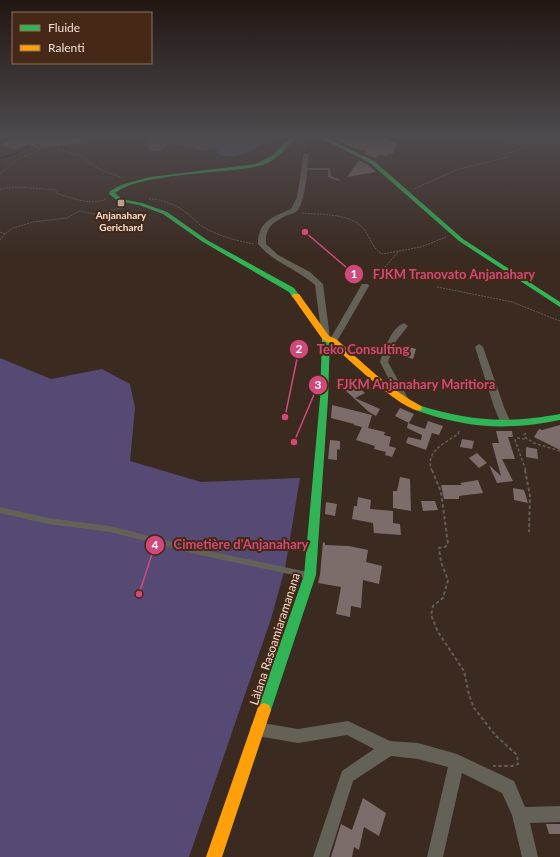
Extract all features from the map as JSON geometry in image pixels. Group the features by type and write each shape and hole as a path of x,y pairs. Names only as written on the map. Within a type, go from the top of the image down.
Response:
{"main road":[{"path":"157,178 123,185 112,192 112,194 117,198 165,213 205,241 292,290 330,339 389,390 404,400 437,415 472,422 545,422 560,417"},
{"path":"391,178 452,232 479,252 560,305"},
{"name":"Làlana Rasoamiaramanana","path":"214,857 310,575 330,339"}],"street":[{"path":"262,244 261,237 264,228 272,220 294,210 300,197 303,178"},
{"name":"Làlana Rasoamiaramanana","path":"262,244 275,256 307,274 319,284 330,339"},
{"path":"330,339 364,286"},
{"path":"404,326 392,340 384,362 404,400"},
{"path":"479,347 499,407 506,423"},
{"path":"257,729 298,736 348,728 389,748 418,751 457,762 508,788 520,815 530,857"},
{"path":"321,857 347,776 389,748"},
{"path":"435,857 457,762"},
{"path":"520,815 560,814"}],"lane":[{"path":"334,178 339,180"},
{"path":"0,510 48,521 110,529 200,552 310,575"}],"path":[{"path":"123,178 133,182"},
{"path":"407,192 438,178"},
{"path":"0,189 18,186 58,190 56,193 80,200 99,202 102,200 117,198"},
{"path":"0,240 5,234 14,228 33,222 67,218 79,210 94,214 140,204 146,200 157,199 186,213 201,226 217,233 236,240 262,244"},
{"path":"294,210 304,213 345,217 362,227 378,252 387,255 422,247 452,232"},
{"path":"0,232 5,234"},
{"path":"379,274 400,251"},
{"path":"437,286 512,302 560,321"},
{"path":"462,420 458,425 458,434 435,449 431,461 431,468 441,492 448,544 439,548 441,562 448,580 446,589 443,598 433,606 431,615 438,632 464,671 469,695 474,708 496,736 517,755 518,764 512,766 486,765"},
{"path":"525,438 524,435 529,432"},
{"path":"529,532 531,508 529,486 525,462 515,440 517,438 525,438 528,441 549,446 560,451"}],"shaded area":[{"path":"0,358 51,379 102,369 130,384 135,408 130,461 201,482 300,478 285,568 271,619 189,857 0,857"}],"building":[{"path":"406,346 416,349 413,359 402,356"},
{"path":"356,385 365,393 355,398 380,409 376,416 369,412 346,391"},
{"path":"332,405 372,415 368,428 385,432 384,435 391,437 389,446 396,448 392,457 385,455 386,452 374,449 375,446 356,440 362,427 331,418"},
{"path":"400,408 414,414 409,423 395,416"},
{"path":"428,421 443,426 439,435 432,433 426,450 406,443 408,437 421,440 422,435 407,428 408,423 425,429"},
{"path":"560,425 560,450 534,437 539,429 542,430"},
{"path":"496,431 512,431 513,437 508,437 515,459 502,459 513,481 497,483 489,465 501,476 492,443 499,443"},
{"path":"462,439 474,441 472,449 460,447"},
{"path":"330,440 340,441 340,450 337,449 337,460 328,459"},
{"path":"526,447 537,449 538,459 526,457"},
{"path":"477,453 487,463 479,468 469,458"},
{"path":"400,477 410,479 411,511 393,508 393,491 397,491"},
{"path":"478,480 483,493 459,496 459,499 444,499 441,485 462,485 460,483"},
{"path":"513,488 524,490 528,503 514,500"},
{"path":"358,497 371,500 370,509 393,511 393,523 400,524 401,535 374,533 373,523 352,519 354,506 357,506"},
{"path":"421,501 435,501 438,510 423,511"},
{"path":"326,502 337,504 335,516 325,514"},
{"path":"323,542 325,545 349,546 368,550 366,562 382,566 379,584 363,580 361,608 351,606 350,617 336,614 341,587 318,583"},
{"path":"363,798 386,813 379,836 364,827 359,850 354,847 352,857 331,857 341,824 352,830"},
{"path":"546,824 560,824 560,834 549,834"}],"traffic: fast":[{"path":"150,178 123,186 112,192 112,194 120,200 140,204 165,213 205,241 292,290 296,296"},
{"path":"390,178 461,240 560,305"},
{"path":"264,710 310,575 324,399 326,338"},
{"path":"418,408 453,419 470,422 506,424 542,421 560,417"}],"traffic: slow":[{"path":"296,296 326,338 333,341 385,387 403,400 418,408"},
{"path":"214,857 264,710"}],"place":[{"name":"Anjanahary Gerichard","path":"121,203"},
{"name":"FJKM Tranovato Anjanahary","path":"305,232"},
{"name":"Teko Consulting","path":"285,417"},
{"name":"FJKM Anjanahary Maritiora","path":"294,442"},
{"name":"Cimetière d'Anjanahary","path":"139,594"}]}
